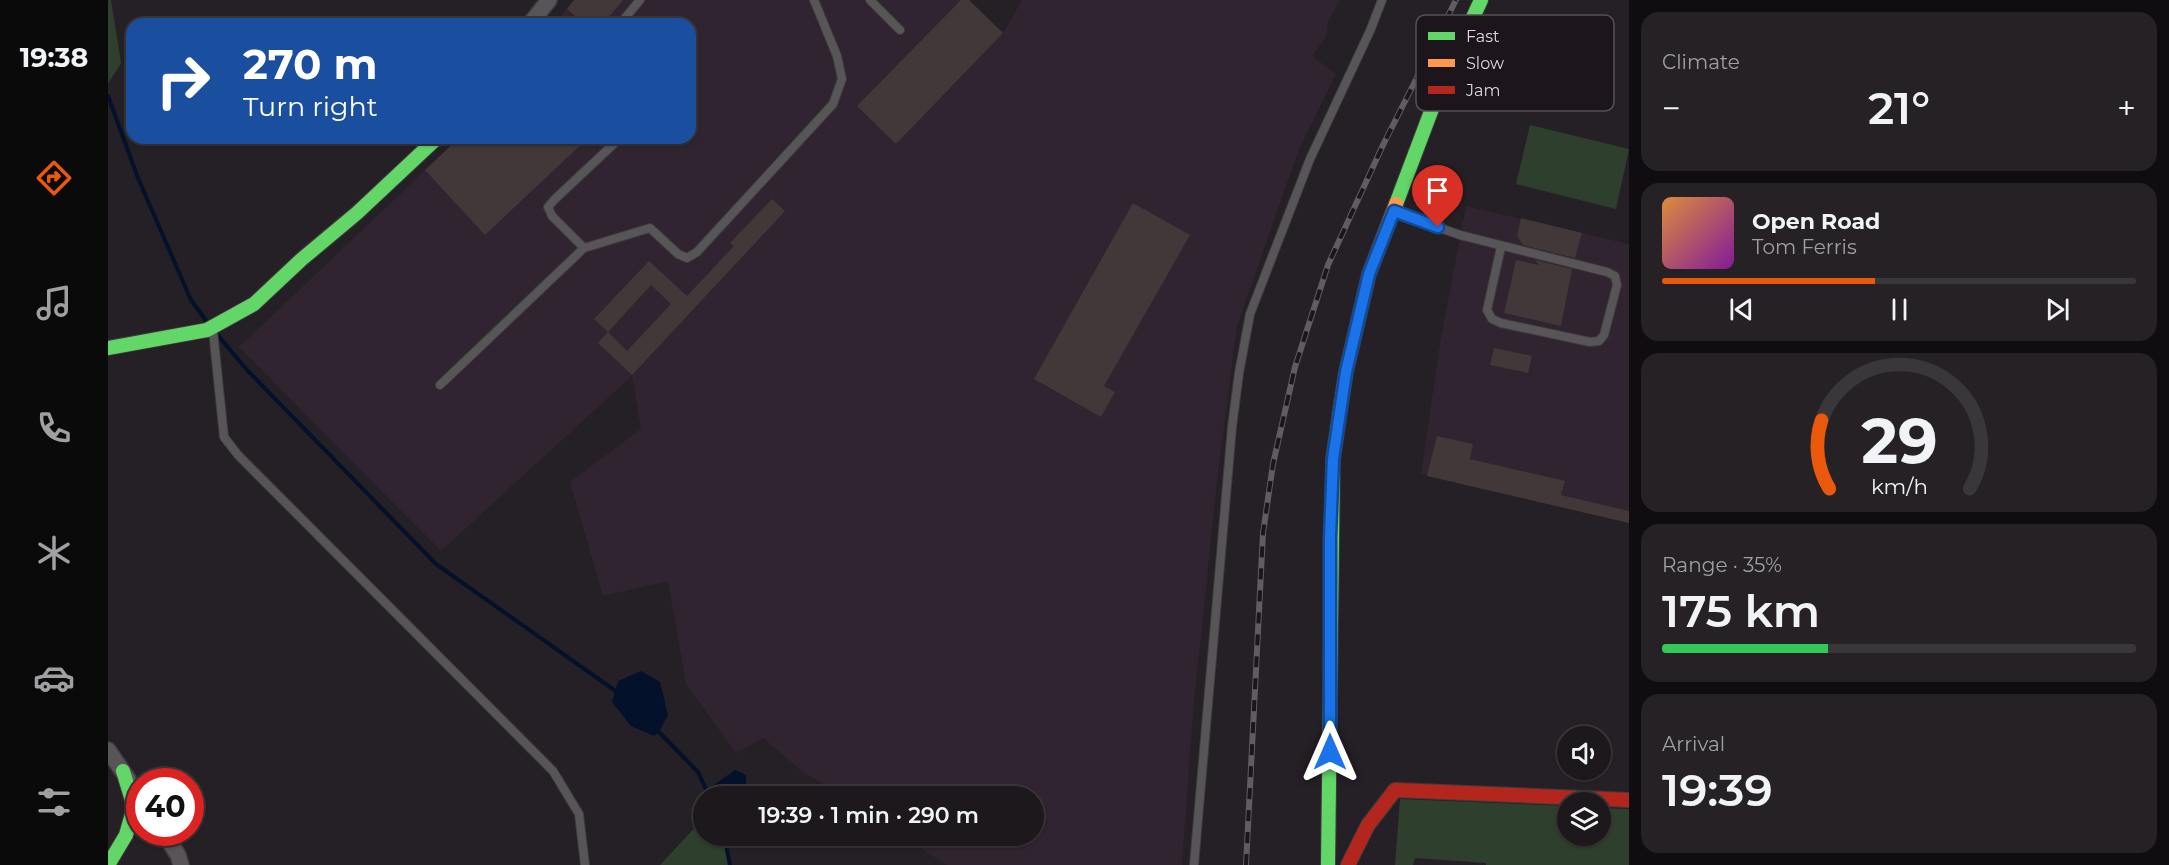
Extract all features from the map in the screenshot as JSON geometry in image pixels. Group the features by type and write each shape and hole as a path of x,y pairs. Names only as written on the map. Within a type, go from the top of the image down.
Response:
{"street":[{"path":"535,18 549,0"},
{"path":"1474,15 1481,0"},
{"path":"1328,865 1330,537 1333,459 1346,372 1369,274 1431,111"},
{"path":"108,348 213,328 254,304 431,144"},
{"path":"108,750 126,776"},
{"path":"108,865 126,835 134,807 123,771"},
{"path":"1348,865 1362,834 1379,806 1395,790 1629,800"},
{"path":"172,846 181,865"}],"lane":[{"path":"625,18 640,0"},
{"path":"440,385 584,248 650,228 678,254 687,258 697,252 833,104 842,79 837,57 814,0"},
{"path":"870,0 900,30"},
{"path":"1194,865 1232,427 1250,314 1310,159 1370,31 1382,0"},
{"path":"584,248 552,216 548,207 614,144"},
{"path":"1394,211 1501,247 1607,272 1615,276 1617,285 1604,335 1599,341 1590,342 1501,324 1491,319 1487,310 1501,247"},
{"path":"213,328 224,437 238,455 553,771 579,814 585,865"}],"shaded area":[{"path":"574,0 969,0 1003,33 1022,0 1340,0 1328,22 1327,36 1312,56 1336,74 1299,149 1237,326 1217,482 1193,713 1182,865 947,865 918,846 1044,846 1044,786 825,786 802,771 763,738 736,753 686,684 668,581 603,596 570,482 641,429 632,376 441,551 239,347 453,144 696,144 696,18 559,18"},
{"path":"1466,206 1629,244 1629,523 1421,474 1441,337"}],"green space":[{"path":"108,0 111,0 121,63 108,84"},
{"path":"1530,125 1629,149 1616,209 1516,184"},
{"path":"1400,799 1557,806 1557,846 1611,846 1611,808 1629,809 1629,865 1486,865 1486,863 1415,858 1413,865 1395,865"},
{"path":"693,830 693,846 726,846 730,865 660,865"}],"water":[{"path":"641,671 660,682 668,715 659,732 654,736 631,726 612,702 618,681"},
{"path":"735,770 746,775 746,786 712,786"}],"building":[{"path":"574,0 623,0 608,18 578,18 567,9"},
{"path":"961,0 969,0 1003,33 896,144 857,106"},
{"path":"453,144 582,144 485,235 425,170"},
{"path":"772,199 785,211 632,375 598,343 608,332 594,319 649,261 687,296 734,246 730,243","holes":["651,285 671,304 627,351 608,332"]},
{"path":"1133,203 1190,235 1104,386 1115,392 1101,417 1034,379"},
{"path":"1521,218 1582,233 1575,258 1523,245 1517,236"},
{"path":"1516,260 1539,265 1535,260 1572,269 1561,326 1504,313"},
{"path":"1494,348 1532,356 1528,373 1490,365"},
{"path":"1437,436 1473,444 1470,459 1565,481 1561,495 1629,511 1629,523 1427,476"}],"waterway":[{"path":"108,96 138,178 191,300 207,322"},
{"path":"216,333 247,370 436,564 617,692"},
{"path":"657,730 698,772 704,786"},
{"path":"726,846 730,865"}],"railway":[{"path":"1448,15 1456,0"},
{"path":"1246,865 1263,533 1273,464 1295,367 1328,265 1416,79"}],"traffic: fast":[{"path":"1474,15 1481,0"},
{"path":"1396,204 1431,111"},
{"path":"108,348 207,330 254,304 431,144"},
{"path":"1328,865 1333,459 1341,404"},
{"path":"108,865 126,835 134,807 123,771"}],"traffic: slow":[{"path":"1341,404 1346,372 1369,274 1396,204"}],"traffic: jam":[{"path":"1348,865 1368,825 1395,790 1629,800"}],"route":[{"path":"1330,752 1330,537 1333,459 1346,372 1369,274 1394,211 1438,227"}]}
